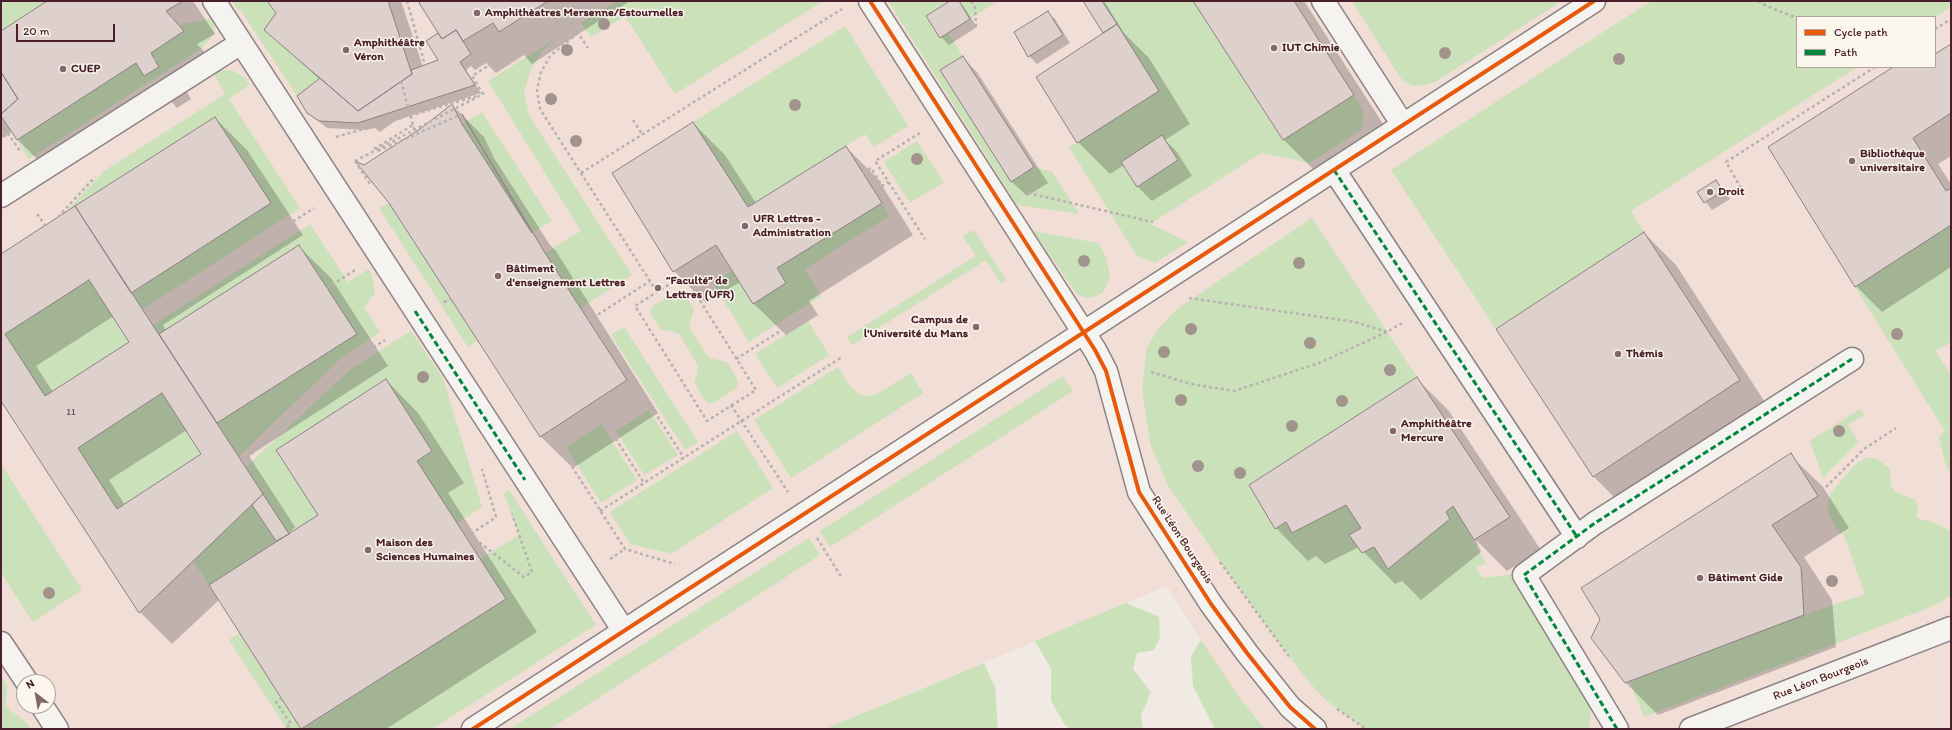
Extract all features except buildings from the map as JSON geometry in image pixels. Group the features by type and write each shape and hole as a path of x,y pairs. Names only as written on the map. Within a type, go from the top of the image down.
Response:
{"street":[{"path":"214,1 624,631"},
{"name":"Rue Léon Bourgeois","path":"870,1 1089,341 1106,371 1139,492 1211,604 1247,653 1286,701 1316,729"},
{"path":"1323,1 1403,125"},
{"path":"473,729 624,631 1089,341 1145,292 1594,1"},
{"path":"1,196 241,43"},
{"path":"1334,170 1577,537"},
{"path":"1617,729 1524,575 1595,523 1852,359"},
{"name":"Rue Léon Bourgeois","path":"1691,729 1951,628"},
{"path":"1,643 22,674"},
{"path":"48,714 58,729"}],"path":[{"path":"407,1 425,65"},
{"path":"483,94 472,76 590,1"},
{"path":"971,1 974,8 976,28"},
{"path":"1758,1 1796,18"},
{"path":"581,173 848,5"},
{"path":"567,16 588,48"},
{"path":"1936,28 1951,19"},
{"path":"578,33 550,56 541,72 537,90 542,114 657,292"},
{"path":"1742,188 1726,162 1873,68"},
{"path":"402,81 415,132"},
{"path":"416,114 483,94"},
{"path":"355,160 483,94"},
{"path":"355,160 462,114"},
{"path":"308,145 405,117"},
{"path":"924,239 875,161 945,118"},
{"path":"633,120 642,134"},
{"path":"366,154 412,125"},
{"path":"355,160 373,188"},
{"path":"863,173 871,168 882,186 888,182"},
{"path":"58,217 95,177"},
{"path":"1022,192 1154,222"},
{"path":"147,316 338,193"},
{"path":"37,214 45,226"},
{"path":"688,282 725,259"},
{"path":"684,275 688,282 756,390 707,420 635,306 684,275"},
{"path":"327,288 344,277"},
{"path":"588,321 650,281"},
{"path":"1145,292 1355,322 1387,332"},
{"path":"1151,372 1191,384 1234,391 1319,363 1387,332 1426,308"},
{"path":"736,359 812,311"},
{"path":"601,340 606,336 684,458"},
{"path":"243,462 344,366 386,340"},
{"path":"600,511 842,357"},
{"path":"593,403 644,483"},
{"path":"609,430 650,404"},
{"path":"557,444 601,416"},
{"path":"1826,487 1864,449 1896,428"},
{"path":"549,430 625,549 677,564"},
{"path":"466,537 496,517 482,467"},
{"path":"470,535 524,577 532,572 509,507"},
{"path":"610,559 625,549"},
{"path":"1217,558 1293,662"},
{"path":"282,698 276,702 291,724 284,729"},
{"path":"1332,705 1366,729"}],"shaded area":[{"name":"Campus de l'Université du Mans","path":"1,1 1951,1 1951,729 1265,729 1221,672 1167,586 825,729 1,729"}],"green space":[{"path":"1,1 47,1 1,31"},
{"path":"232,1 267,1 276,13 264,30 320,78 297,96 240,9 238,10"},
{"path":"616,1 823,1 675,94 625,16 591,37 581,23"},
{"path":"888,1 998,1 948,33 963,56 940,70 1011,182 1034,167 1052,172 1079,214 1017,205"},
{"path":"1102,1 1193,1 1283,140 1354,95 1362,108 1364,118 1361,130 1310,163 1261,153 1150,224 1188,242 1155,263 1137,256 1069,147 1077,143 1117,24"},
{"path":"1352,1 1558,1 1559,3 1437,81 1426,85 1413,86 1402,80"},
{"path":"1651,1 1951,1 1951,7 1936,16 1796,16 1796,68 1855,68 1631,211 1644,232 1496,329 1391,170"},
{"path":"212,18 215,26 214,34 202,48 29,159 17,140 136,63 144,76 159,67 151,53 184,31 180,26 183,23 198,22"},
{"path":"845,26 908,126 874,147 865,134 748,207 693,122"},
{"path":"555,39 541,52 530,72 524,93 530,117 632,275 581,308 545,253 581,231 488,81"},
{"path":"215,68 234,71 247,80 249,85 229,99 300,208 143,309 131,293 271,203 215,117 67,211 104,171 225,94 212,71"},
{"path":"482,112 552,221 532,233 462,124"},
{"path":"917,141 944,182 910,203 884,162"},
{"path":"389,203 478,341 468,347 379,208"},
{"path":"882,203 889,216 805,269 821,296 749,342 713,283 732,271 753,303 786,283 777,268"},
{"path":"1312,218 1417,377 1249,485 1275,529 1286,522 1292,533 1346,505 1361,528 1349,535 1362,553 1374,547 1388,568 1450,519 1446,512 1453,506 1486,563 1476,568 1483,578 1519,573 1596,697 1591,711 1589,729 1366,729 1332,705 1316,690 1298,668 1226,570 1167,484 1150,444 1142,388 1147,347 1159,328 1177,309"},
{"path":"310,224 348,282 369,269 374,284 375,293 364,307 380,332 339,360 239,456 217,423 356,334 299,245 159,334 153,325"},
{"path":"1951,225 1951,342 1936,351 1951,376 1951,475 1946,466 1939,437 1945,431 1855,287"},
{"path":"974,230 1006,280 1001,284 986,260 852,345 847,337 976,256 963,236"},
{"path":"1033,231 1098,243 1106,257 1110,275 1106,287 1102,293 1093,297 1084,298 1077,294"},
{"path":"89,280 129,342 45,396 5,334"},
{"path":"675,292 684,294 694,309 689,327 709,358 727,362 737,379 738,383 736,388 713,403 708,403 704,399 694,382 698,365 679,334 661,330 652,316 651,311 653,306"},
{"path":"808,321 829,355 777,388 755,354"},
{"path":"624,327 698,442 685,450 611,335"},
{"path":"411,331 443,378 482,507 457,523 417,461 432,451 386,379 276,450 318,515 289,534 246,467 352,368"},
{"path":"838,367 850,386 862,396 875,395 911,373 923,393 791,478 754,420"},
{"path":"1063,376 1073,391 830,547 820,531"},
{"path":"162,393 201,454 117,509 78,448"},
{"path":"1860,409 1864,415 1848,425 1859,442 1823,478 1810,441"},
{"path":"649,410 678,455 644,475 616,431"},
{"path":"601,424 637,480 601,503 566,447"},
{"path":"737,431 773,488 671,554 630,544 610,512"},
{"path":"1866,458 1876,458 1890,469 1891,485 1895,492 1915,499 1918,507 1916,516 1919,519 1932,522 1949,530 1951,534 1951,595 1926,609 1644,717 1630,682 1804,615 1865,594 1843,533 1840,534 1829,515 1827,507 1831,493 1856,464"},
{"path":"1,464 82,590 33,622 1,573"},
{"path":"509,490 596,625 432,729 303,729 505,599 480,559 519,535 504,493"},
{"path":"252,505 276,541 209,585 193,561"},
{"path":"809,538 820,555 550,729 510,729"},
{"path":"1126,603 1159,617 1160,638 1154,650 1137,653 1133,669 1151,692 1141,716 1143,729 1071,729 1065,725 1051,701 1051,669 1035,641"},
{"path":"239,633 301,729 287,729 229,640"},
{"path":"1201,640 1239,697 1265,729 1215,729 1193,686 1191,656"},
{"path":"984,663 995,687 998,729 825,729"},
{"path":"1,675 7,685 6,705 11,711 23,719 31,729 1,729"}],"marked path":[{"path":"1334,170 1577,537"},
{"path":"415,311 525,480"},
{"path":"1617,729 1524,575 1595,523 1852,359"}],"cycle path":[{"path":"870,1 1095,350 1106,371 1139,492 1211,604 1247,653 1290,707 1315,729"},
{"path":"473,729 1594,1"}],"place":[{"name":"Amphithèatres Mersenne/Estournelles","path":"477,13"},
{"name":"IUT Chimie","path":"1274,48"},
{"name":"Amphithéâtre Véron","path":"346,50"},
{"name":"CUEP","path":"63,69"},
{"name":"Bibliothèque universitaire","path":"1852,161"},
{"name":"Droit","path":"1710,192"},
{"name":"UFR Lettres - Administration","path":"745,226"},
{"name":"Bâtiment d'enseignement Lettres","path":"498,276"},
{"name":"“Faculté” de Lettres (UFR)","path":"658,288"},
{"name":"Campus de l'Université du Mans","path":"976,327"},
{"name":"Thémis","path":"1618,354"},
{"name":"Amphithéâtre Mercure","path":"1393,431"},
{"name":"Maison des Sciences Humaines","path":"368,550"},
{"name":"Bâtiment Gide","path":"1700,578"}]}
